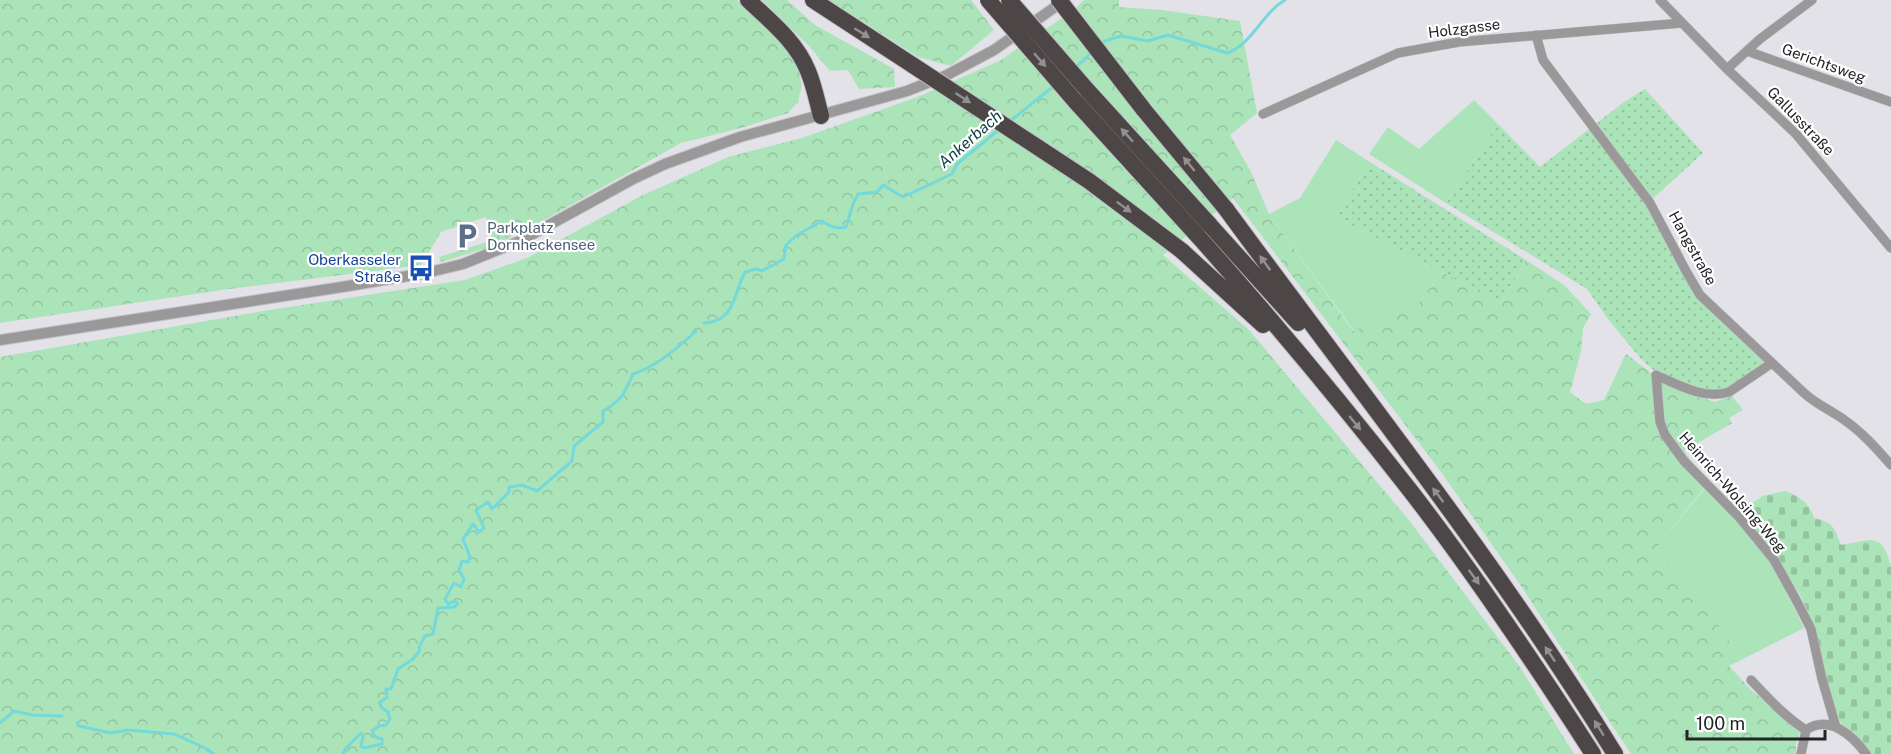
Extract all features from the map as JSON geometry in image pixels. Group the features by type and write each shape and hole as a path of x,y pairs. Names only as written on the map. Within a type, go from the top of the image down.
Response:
{"highway":[{"path":"748,0 785,35 800,54 808,70 821,116"},
{"path":"813,0 1089,181 1182,251 1318,377"},
{"path":"988,0 1075,101 1203,229 1362,395"},
{"path":"1009,0 1203,229 1410,491 1518,640 1593,754"},
{"path":"1059,0 1144,110 1226,209 1477,547 1615,754"}],"street":[{"path":"0,340 342,287 443,269 491,254 665,164 740,137 907,91 947,75 993,50 1065,0"},
{"name":"Gallusstraße","path":"1660,0 1727,69 1796,134 1891,248"},
{"path":"1727,69 1812,0"},
{"name":"Holzgasse","path":"1263,114 1398,53 1443,45 1536,35 1682,23"},
{"name":"Hangstraße","path":"1536,35 1544,60 1650,203 1700,295 1815,403 1842,418 1859,431 1891,465"},
{"name":"Gerichtsweg","path":"1747,51 1891,102"},
{"name":"Heinrich-Wolsing-Weg","path":"1772,363 1730,392 1721,394 1693,390 1656,375 1660,422 1665,435 1684,461 1738,516 1774,560 1811,629 1822,680 1836,727"},
{"path":"1751,680 1778,709 1804,728 1818,725 1836,727 1851,736 1866,754"},
{"path":"1801,754 1804,728"}],"green space":[{"path":"0,0 737,0 770,30 798,66 802,86 798,102 788,113 681,143 548,218 493,246 441,262 439,257 493,240 486,217 441,232 421,265 229,289 0,323"},
{"path":"762,0 787,0 815,25 894,69 895,87 859,89 848,70 830,71 809,46"},
{"path":"829,0 971,0 994,30 951,66 918,57"},
{"path":"1084,0 1119,0 1119,7 1162,10 1240,21 1257,113 1230,135 1251,172 1269,214 1353,331 1417,305 1442,272 1501,303 1526,260 1564,285 1591,314 1583,328 1581,351 1570,392 1586,404 1604,400 1626,354 1655,376 1714,402 1732,396 1743,410 1729,418 1732,423 1684,451 1708,483 1656,548 1708,608 1741,660 1729,666 1751,690 1801,729 1796,744 1796,754 1631,754 1519,583 1441,472 1233,198 1163,255 1249,330 1408,519 1520,667 1574,754 0,754 0,357 263,311 465,280 527,258 641,196 728,157 802,138 920,96 1001,60 1075,9"},
{"path":"1645,89 1703,153 1649,202 1695,295 1768,361 1724,391 1699,389 1657,373 1641,359 1587,289 1446,203 1498,124 1540,167 1624,102"},
{"path":"1474,100 1498,124 1446,203 1369,154 1388,127 1419,149"},
{"path":"1336,140 1370,162 1336,217 1442,272 1417,305 1354,331 1269,214 1300,198"},
{"path":"1370,162 1526,260 1501,303 1336,217"},
{"path":"1706,487 1771,561 1804,628 1741,660 1708,608 1656,548"},
{"path":"1785,491 1803,501 1814,518 1832,527 1841,545 1874,540 1884,547 1891,566 1891,754 1871,754 1855,735 1842,726 1826,683 1814,625 1800,595 1778,560 1739,511 1763,496"}],"waterway":[{"name":"Ankerbach","path":"1100,45 1121,36 1148,41 1168,35 1227,53 1243,43 1285,0"},
{"name":"Ankerbach","path":"1076,67 1093,51"},
{"name":"Ankerbach","path":"1009,122 1055,85"},
{"name":"Ankerbach","path":"704,323 714,321 728,312 745,272 756,269 762,271 784,259 786,245 797,235 822,221 834,227 846,227 858,194 877,192 883,185 903,197 952,174 957,164 1001,128"},
{"name":"Ankerbach","path":"343,754 361,733 363,737 361,746 364,748 382,744 382,739 375,737 372,731 379,726 386,725 390,719 388,712 379,703 387,697 386,689 391,689 398,669 413,659 420,650 419,647 425,636 433,634 438,608 454,607 458,604 455,601 448,604 445,599 454,583 461,587 464,579 459,570 462,561 468,562 470,557 463,539 473,524 479,532 484,528 476,510 488,502 492,509 509,492 509,487 522,485 537,491 572,461 574,446 603,422 603,411 622,396 633,374 659,362 696,331"},
{"name":"Ankerbach","path":"0,723 14,711 32,715 62,716"},
{"name":"Ankerbach","path":"77,723 79,726 111,733 128,730 174,734 214,754"}],"place":[{"name":"Parkplatz Dornheckensee","path":"467,236"},
{"name":"Oberkasseler Straße","path":"421,268"}]}
